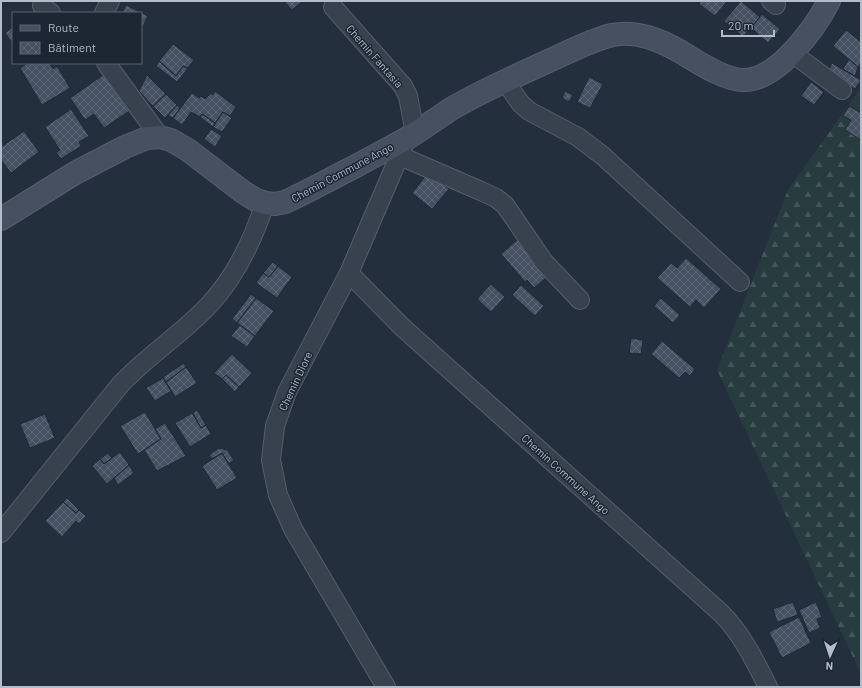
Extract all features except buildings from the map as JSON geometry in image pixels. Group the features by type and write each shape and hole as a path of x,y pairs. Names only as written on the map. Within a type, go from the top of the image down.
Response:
{"street":[{"path":"104,12 110,1"},
{"name":"Chemin Commune Ango","path":"160,137 171,140 188,150 243,192 256,200 275,204 285,202 407,142 452,109 505,81 597,39 614,35 631,34 648,37 663,42 710,69 733,78 744,80 756,79 775,69 792,52 811,30 829,1"},
{"name":"Chemin Fantasia","path":"333,7 402,86 408,96 407,142"},
{"path":"792,52 842,90"},
{"path":"107,64 160,137"},
{"path":"505,81 521,104 529,111 578,137 603,156 740,282"},
{"path":"1,219 75,173 147,138 160,137"},
{"name":"Chemin Commune Ango","path":"407,142 482,191 505,204 544,262 580,300"},
{"name":"Chemin Diore","path":"386,687 293,529 278,494 271,460 275,426 287,392 349,273 407,142"},
{"path":"1,533 120,385 139,365 192,321 220,292 246,250 257,227 265,203"},
{"name":"Chemin Commune Ango","path":"349,273 401,326 722,613 732,624 742,639 768,687"}],"green space":[{"path":"861,88 861,674 717,370 788,190"}]}
